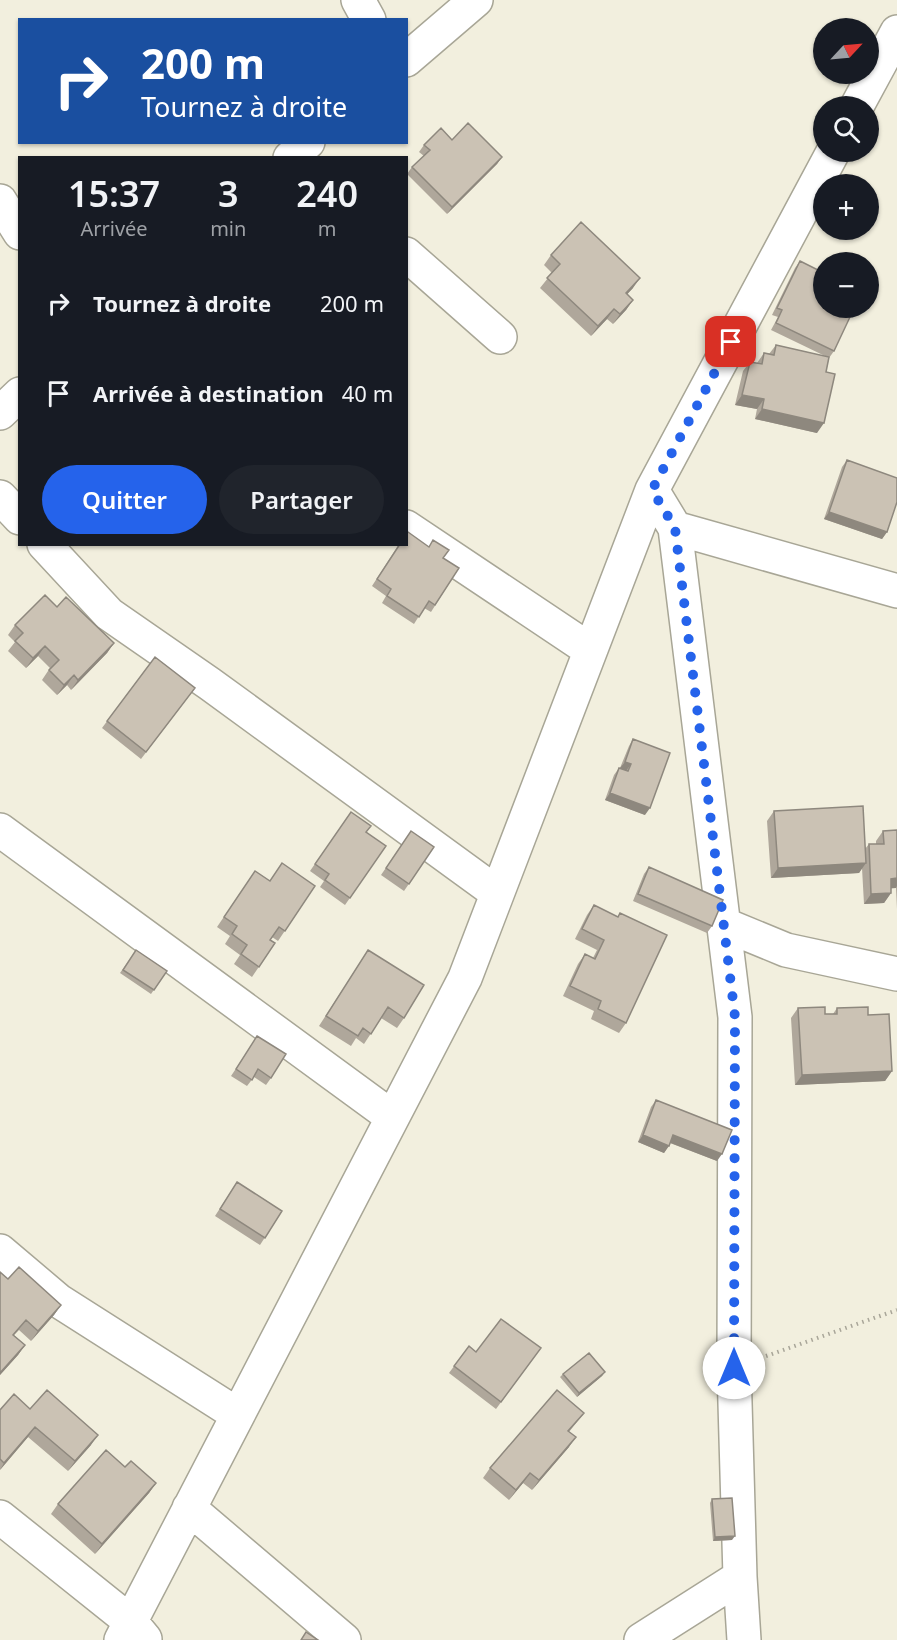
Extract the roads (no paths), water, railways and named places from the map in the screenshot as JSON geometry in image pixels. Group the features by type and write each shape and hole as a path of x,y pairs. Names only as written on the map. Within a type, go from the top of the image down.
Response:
{"street":[{"path":"358,0 368,18"},
{"path":"408,58 476,0"},
{"path":"862,96 897,32"},
{"path":"0,1517 133,1634 189,1508 465,978 652,490 828,162"},
{"path":"0,201 18,230"},
{"path":"408,256 500,337"},
{"path":"0,413 18,396"},
{"path":"652,490 675,528 735,1017 734,1368 744,1640"},
{"path":"0,497 18,516"},
{"path":"408,528 590,650"},
{"path":"675,528 897,591"},
{"path":"46,546 109,614 210,684 497,893"},
{"path":"0,830 392,1117"},
{"path":"723,924 786,950 897,974"},
{"path":"0,1251 59,1301 238,1415"},
{"path":"189,1508 344,1640"},
{"path":"641,1640 740,1577"}]}
